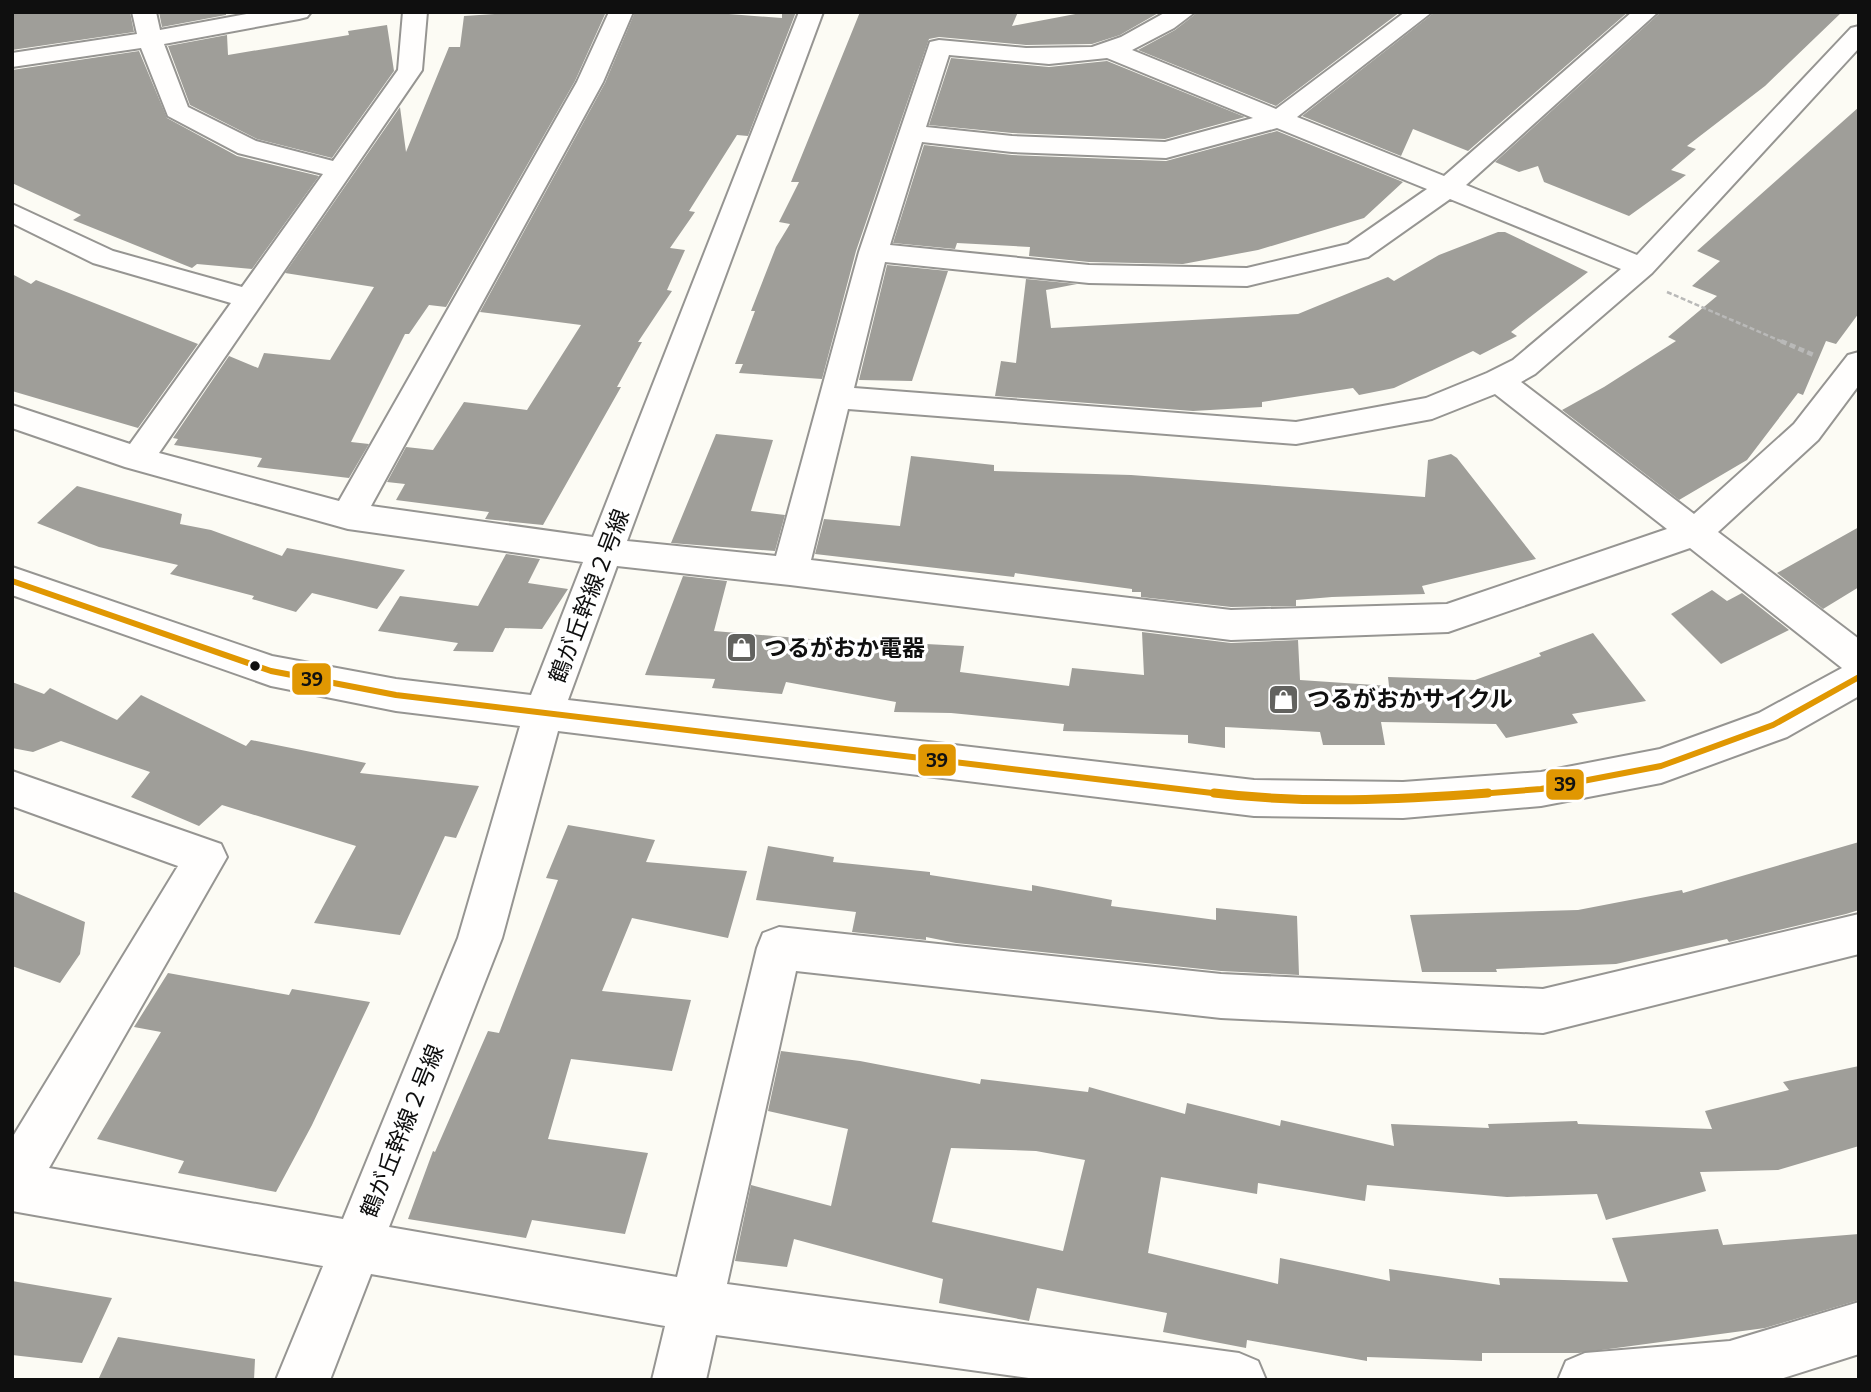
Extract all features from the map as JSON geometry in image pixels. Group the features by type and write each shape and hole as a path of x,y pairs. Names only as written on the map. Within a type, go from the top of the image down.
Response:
{"street":[{"path":"144,12 150,39 177,111 247,147 338,170"},
{"path":"12,60 299,12"},
{"path":"137,459 410,70 415,12"},
{"path":"348,516 577,105 621,12"},
{"name":"鶴が丘幹線２号線","path":"303,1380 480,938 544,712 811,12"},
{"path":"790,571 873,252 939,47 1066,56 1110,50 1143,37 1183,12"},
{"path":"911,133 1012,145 1166,150 1279,119 1420,12"},
{"path":"873,252 1089,274 1247,277 1358,251 1448,187 1646,12"},
{"path":"836,397 1296,433 1432,408 1524,367 1636,271 1859,33"},
{"path":"1110,50 1448,187 1636,271"},
{"path":"12,212 103,257 248,299"},
{"path":"12,415 137,459 348,516 607,552 790,571 1231,625 1448,618 1695,533 1806,432 1855,367"},
{"path":"1498,380 1859,660"},
{"path":"12,581 271,671 396,695 1254,799 1403,800 1541,789 1661,766 1773,725 1859,677"},
{"path":"12,788 206,857 12,1185 354,1248 696,1306 1239,1380"},
{"path":"679,1380 779,948 1221,996 1543,1010 1859,933"},
{"path":"1585,1380 1730,1368 1859,1328"}],"path":[{"path":"1636,271 1855,367"}],"building":[{"path":"12,12 130,12 134,32 12,50"},
{"path":"159,12 226,12 226,15 162,27"},
{"path":"524,12 606,12 575,81 446,307 429,305 409,334 405,334 351,442 369,444 349,478 257,467 262,458 174,445 178,439 173,438 229,356 258,368 264,353 330,360 374,287 285,273 400,107 406,152 449,47 460,47 464,16"},
{"path":"635,12 703,12 782,18 782,12 796,12 748,136 737,135 689,211 695,212 670,248 685,250 667,290 672,291 638,342 642,342 617,387 621,387 543,525 485,519 489,512 396,500 405,484 387,482 406,447 433,450 464,402 527,410 581,325 480,312 605,83"},
{"path":"860,12 1018,12 1012,26 1086,12 1160,12 1120,35 1092,44 1026,45 939,37 929,39 856,251 822,379 739,373 743,364 735,364 755,311 751,311 776,247 790,224 779,222 799,182 791,182"},
{"path":"1198,12 1400,12 1276,106 1138,50 1175,30"},
{"path":"1435,12 1628,12 1468,151 1413,129 1401,156 1302,116"},
{"path":"1661,12 1842,12 1765,86 1687,146 1696,149 1671,170 1686,175 1629,216 1544,182 1538,166 1519,172 1495,162"},
{"path":"387,25 394,71 332,158 257,139 190,105 168,46 227,35 228,55 349,35 348,31"},
{"path":"139,51 167,118 237,156 319,176 252,269 197,264 192,268 73,220 81,215 12,183 12,70"},
{"path":"951,58 1049,67 1107,61 1245,117 1165,139 1012,133 929,125"},
{"path":"1859,107 1859,313 1836,344 1826,341 1803,395 1798,393 1747,460 1679,500 1562,410 1676,341 1668,337 1717,296 1692,286 1720,261 1697,251"},
{"path":"1277,131 1403,182 1364,218 1258,250 1183,264 1089,262 1029,256 1030,247 957,243 955,249 893,243 924,145 1012,155 1166,161"},
{"path":"1498,232 1505,232 1588,272 1511,332 1517,336 1480,355 1473,351 1394,388 1359,395 1353,388 1262,402 1262,407 1193,411 995,396 1001,361 1016,363 1026,279 1077,284 1046,290 1051,328 1298,314 1388,277 1394,281 1439,255"},
{"path":"887,265 948,271 912,381 859,380"},
{"path":"12,274 31,284 36,280 198,344 138,428 12,391"},
{"path":"716,434 773,440 751,511 785,515 775,551 671,543"},
{"path":"1451,454 1457,458 1536,559 1422,586 1425,594 1296,600 1296,606 1231,607 1141,597 1141,592 1132,592 1132,589 1015,573 1014,577 815,554 824,519 900,526 911,456 994,465 994,471 1131,475 1425,497 1428,460"},
{"path":"77,486 182,514 180,524 211,530 282,556 287,548 405,570 377,609 312,593 296,612 252,599 254,596 170,574 178,565 99,547 37,523"},
{"path":"1859,527 1859,587 1823,609 1777,573"},
{"path":"506,554 540,559 528,583 568,589 542,629 505,628 493,652 453,651 458,643 378,631 400,596 478,606"},
{"path":"683,576 727,581 714,631 906,647 907,643 964,646 960,672 1069,686 1072,668 1144,675 1142,632 1231,643 1298,640 1300,680 1389,686 1388,677 1475,680 1541,656 1539,653 1593,633 1646,701 1572,714 1578,723 1506,738 1496,724 1381,722 1385,745 1323,745 1320,732 1225,727 1225,748 1188,743 1188,735 1063,731 1064,724 951,713 894,712 896,702 786,682 782,694 712,688 715,679 645,675"},
{"path":"1712,590 1727,601 1742,593 1789,630 1721,664 1671,614"},
{"path":"12,682 44,694 50,688 117,720 141,695 246,746 251,740 366,763 360,773 479,786 456,838 445,836 400,935 314,923 356,846 222,805 199,826 131,797 150,772 61,741 33,752 12,748"},
{"path":"568,825 655,840 646,862 747,871 728,938 632,918 602,991 691,1000 672,1071 571,1059 548,1139 648,1153 625,1234 532,1220 526,1238 408,1219 433,1151 435,1152 488,1031 499,1033 558,880 546,878"},
{"path":"1859,842 1859,910 1846,914 1729,942 1727,939 1616,964 1496,969 1497,972 1422,972 1410,915 1578,910 1682,890 1683,893"},
{"path":"768,846 834,857 833,862 930,872 930,875 1032,891 1032,885 1112,900 1111,906 1216,920 1216,908 1297,916 1299,975 1221,971 956,943 926,937 926,940 852,932 856,912 756,900"},
{"path":"12,891 85,922 80,954 60,983 12,966"},
{"path":"168,973 289,995 292,989 370,1002 312,1125 276,1192 178,1173 184,1161 97,1139 161,1032 134,1027"},
{"path":"781,1051 860,1061 980,1084 981,1079 1088,1092 1089,1087 1185,1114 1187,1103 1280,1126 1281,1120 1394,1146 1391,1124 1489,1128 1488,1124 1577,1121 1578,1124 1712,1129 1705,1111 1789,1090 1783,1082 1859,1066 1859,1146 1778,1170 1700,1172 1706,1191 1606,1220 1597,1194 1507,1197 1367,1185 1365,1201 1258,1183 1257,1194 1161,1177 1148,1253 1278,1284 1280,1258 1390,1281 1389,1269 1500,1285 1499,1278 1628,1282 1612,1238 1718,1229 1723,1245 1859,1234 1859,1300 1765,1328 1579,1353 1482,1353 1482,1361 1367,1357 1367,1361 1247,1340 1246,1348 1163,1332 1167,1313 1037,1288 1029,1321 939,1303 943,1279 794,1239 787,1267 735,1261 751,1185 831,1206 848,1129 768,1111","holes":["951,1148 1036,1151 1085,1160 1063,1251 932,1222"]},
{"path":"12,1281 112,1298 82,1363 12,1355"},
{"path":"118,1337 255,1359 254,1380 98,1380"}],"transit line":[{"name":"39","path":"12,581 271,671 396,695 1254,798 1403,800 1541,789 1661,766 1773,725 1859,677"}],"place":[{"name":"つるがおか電器","path":"741,648"},
{"name":"つるがおかサイクル","path":"1284,699"}]}
